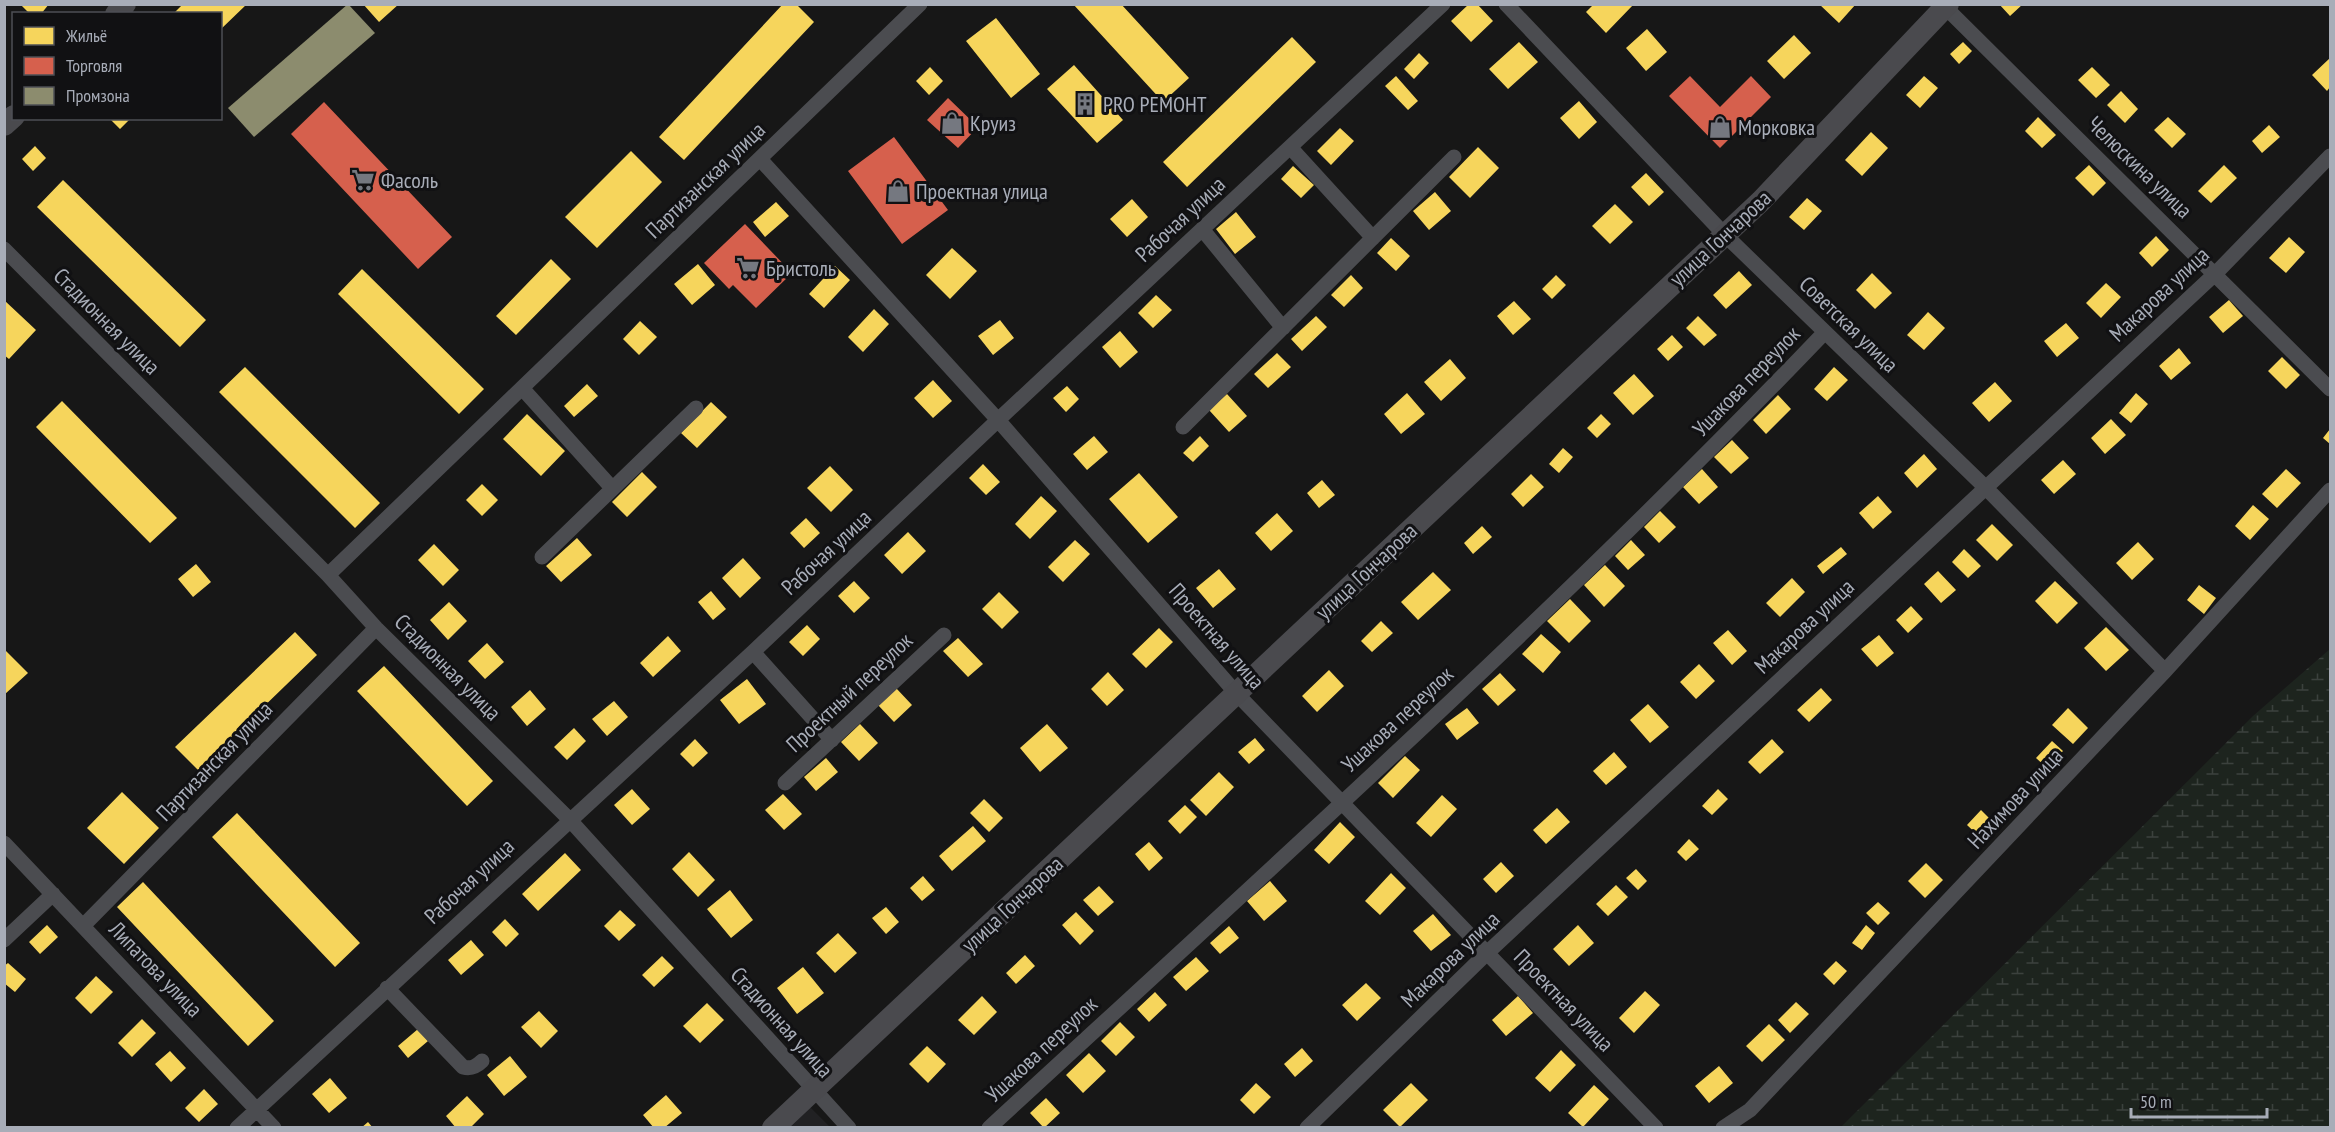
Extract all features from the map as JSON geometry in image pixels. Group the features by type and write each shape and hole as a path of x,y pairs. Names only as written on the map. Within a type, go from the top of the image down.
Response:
{"street":[{"name":"Партизанская улица","path":"328,575 920,4"},
{"name":"Рабочая улица","path":"237,1128 569,819 753,652 1443,4"},
{"name":"Советская улица","path":"1506,4 1724,234 1985,487 2165,671"},
{"name":"улица Гончарова","path":"773,1128 1761,201 1945,6"},
{"name":"Челюскина улица","path":"1945,6 2331,389"},
{"path":"1290,147 1373,238"},
{"name":"Макарова улица","path":"1307,1128 1487,953 2216,273 2331,156"},
{"path":"1183,427 1454,157"},
{"name":"Проектная улица","path":"760,159 998,420 1236,693 1656,1128"},
{"path":"1202,229 1283,328"},
{"name":"Стадионная улица","path":"4,249 328,575 376,628 569,819 849,1128"},
{"name":"Ушакова переулок","path":"989,1128 1575,583 1758,402 1825,332"},
{"path":"522,388 612,488"},
{"path":"542,557 696,408"},
{"name":"Нахимова улица","path":"1723,1128 1750,1110 2165,671 2331,490"},
{"name":"Партизанская улица","path":"83,926 376,628"},
{"name":"Проектный переулок","path":"785,783 944,635"},
{"path":"753,652 832,740"},
{"name":"Липатова улица","path":"4,843 274,1128"},
{"path":"4,939 53,894"},
{"path":"387,988 463,1067 477,1066 482,1061"}],"shaded area":[{"path":"810,1107 830,1127 788,1128"}],"green space":[{"path":"2330,649 2330,1127 1841,1127 2253,716"}],"building: Жильё":[{"path":"20,4 49,4 43,12 28,12"},
{"path":"183,4 247,4 222,28 222,12 175,12"},
{"path":"363,4 399,4 379,22"},
{"path":"783,4 796,4 814,22 684,160 659,137"},
{"path":"1073,4 1121,4 1189,78 1163,102"},
{"path":"1469,4 1477,4 1493,21 1471,42 1451,21"},
{"path":"1594,4 1634,4 1606,33 1586,12"},
{"path":"1819,4 1856,4 1839,23"},
{"path":"1999,4 2023,4 2010,16"},
{"path":"996,18 1040,74 1011,98 966,41"},
{"path":"1647,29 1667,52 1646,71 1626,48"},
{"path":"1794,35 1811,53 1784,79 1767,61"},
{"path":"1292,37 1316,62 1187,187 1163,162"},
{"path":"1519,42 1538,62 1508,89 1489,69"},
{"path":"1963,42 1972,51 1959,64 1950,54"},
{"path":"1419,53 1429,63 1414,79 1404,69"},
{"path":"2330,58 2330,87 2327,91 2312,75"},
{"name":"PRO РЕМОНТ","path":"1074,65 1123,120 1097,143 1047,89"},
{"path":"930,67 943,81 929,95 916,81"},
{"path":"2092,67 2110,85 2096,98 2078,80"},
{"path":"1396,76 1418,101 1408,110 1385,86"},
{"path":"1924,76 1938,88 1920,108 1906,95"},
{"path":"2121,91 2138,109 2125,123 2107,105"},
{"path":"1579,101 1597,122 1579,139 1560,118"},
{"path":"2038,117 2056,135 2042,148 2025,131"},
{"path":"2168,117 2186,134 2172,148 2154,130"},
{"path":"111,120 129,120 120,129"},
{"path":"2269,125 2280,137 2262,153 2252,141"},
{"path":"1340,128 1354,141 1331,165 1317,151"},
{"path":"1871,132 1888,148 1862,176 1845,160"},
{"path":"35,146 46,158 33,171 22,159"},
{"path":"1478,147 1499,168 1470,198 1449,177"},
{"path":"631,151 662,182 597,248 565,217"},
{"path":"2089,165 2106,183 2093,196 2075,178"},
{"path":"2224,165 2237,178 2211,203 2198,191"},
{"path":"1293,166 1314,185 1301,198 1281,179"},
{"path":"1646,173 1664,192 1649,206 1631,187"},
{"path":"63,180 206,320 180,347 37,207"},
{"path":"1435,192 1451,211 1429,230 1413,211"},
{"path":"1807,198 1822,211 1804,230 1789,217"},
{"path":"1132,199 1148,217 1127,237 1110,219"},
{"path":"776,202 789,216 765,237 753,222"},
{"path":"1615,204 1633,222 1610,244 1592,226"},
{"path":"1236,212 1256,237 1235,254 1216,229"},
{"path":"2156,236 2169,250 2152,267 2139,253"},
{"path":"2289,237 2305,252 2286,273 2269,258"},
{"path":"1391,238 1410,256 1396,271 1377,253"},
{"path":"952,248 977,271 950,299 926,275"},
{"path":"551,259 571,279 516,335 496,316"},
{"path":"698,264 715,285 692,305 674,284"},
{"path":"835,266 850,280 824,308 809,294"},
{"path":"362,269 484,389 459,414 338,294"},
{"path":"1739,271 1752,285 1726,309 1713,295"},
{"path":"1872,273 1892,293 1875,309 1856,290"},
{"path":"1351,275 1363,288 1344,307 1331,295"},
{"path":"1556,275 1566,285 1552,299 1542,289"},
{"path":"2106,283 2121,297 2101,318 2086,303"},
{"path":"1156,295 1172,310 1153,328 1138,313"},
{"path":"4,300 36,330 9,359 4,355"},
{"path":"2229,300 2243,316 2223,333 2209,317"},
{"path":"1514,301 1531,319 1513,335 1497,316"},
{"path":"874,309 889,324 863,352 848,337"},
{"path":"1928,312 1945,328 1924,350 1907,335"},
{"path":"1316,316 1327,327 1302,351 1291,339"},
{"path":"1698,316 1717,335 1704,346 1686,328"},
{"path":"1000,320 1014,338 993,355 978,336"},
{"path":"640,321 657,337 639,355 623,339"},
{"path":"2066,323 2079,338 2057,357 2044,341"},
{"path":"1120,331 1138,352 1120,368 1102,347"},
{"path":"1672,335 1683,347 1668,361 1657,349"},
{"path":"2179,348 2191,363 2171,380 2159,366"},
{"path":"1277,353 1291,367 1268,388 1254,374"},
{"path":"2282,357 2300,375 2286,389 2268,371"},
{"path":"1450,359 1466,378 1441,401 1424,382"},
{"path":"245,367 380,503 355,528 219,392"},
{"path":"1834,367 1848,380 1827,401 1814,389"},
{"path":"1634,374 1654,396 1633,415 1613,393"},
{"path":"933,380 952,401 933,418 914,398"},
{"path":"1995,382 2012,401 1989,422 1972,403"},
{"path":"587,384 598,396 574,417 564,406"},
{"path":"1067,386 1079,399 1066,412 1053,398"},
{"path":"1407,393 1425,414 1401,434 1384,414"},
{"path":"2136,393 2148,404 2131,423 2119,413"},
{"path":"1227,394 1247,416 1229,432 1209,410"},
{"path":"1778,395 1791,409 1766,434 1753,420"},
{"path":"62,401 177,518 150,543 36,427"},
{"path":"711,402 727,417 697,448 681,433"},
{"path":"527,414 565,451 541,476 503,439"},
{"path":"1601,414 1611,424 1597,438 1587,428"},
{"path":"2111,419 2126,435 2105,454 2091,438"},
{"path":"2330,429 2330,444 2323,438"},
{"path":"1094,436 1108,452 1087,470 1073,454"},
{"path":"1200,436 1209,446 1193,462 1183,453"},
{"path":"1732,440 1749,458 1731,474 1714,457"},
{"path":"1563,448 1573,457 1559,473 1549,464"},
{"path":"1924,454 1937,469 1917,488 1904,473"},
{"path":"2063,460 2076,474 2054,494 2041,480"},
{"path":"983,464 1000,482 986,495 969,478"},
{"path":"830,466 853,490 831,512 807,488"},
{"path":"1702,469 1718,487 1699,504 1683,487"},
{"path":"2286,469 2301,483 2277,508 2262,494"},
{"path":"642,472 657,487 627,517 612,502"},
{"path":"1139,473 1178,517 1148,543 1109,499"},
{"path":"1531,474 1544,487 1523,507 1511,494"},
{"path":"1322,480 1335,495 1319,508 1307,493"},
{"path":"482,484 498,500 482,516 466,500"},
{"path":"1041,496 1057,511 1030,539 1015,524"},
{"path":"1878,496 1892,512 1873,529 1859,513"},
{"path":"2253,505 2269,519 2250,540 2235,526"},
{"path":"1660,511 1676,527 1659,543 1644,527"},
{"path":"1277,513 1293,531 1271,551 1255,533"},
{"path":"806,518 820,533 804,548 790,533"},
{"path":"1992,524 2013,545 1997,561 1976,540"},
{"path":"1482,526 1492,537 1473,554 1464,543"},
{"path":"908,532 926,551 902,574 884,555"},
{"path":"577,538 592,555 561,582 546,566"},
{"path":"1075,540 1090,554 1063,582 1048,567"},
{"path":"1631,540 1645,555 1628,570 1615,556"},
{"path":"2138,542 2154,559 2132,580 2116,563"},
{"path":"434,544 459,570 443,586 418,560"},
{"path":"1841,547 1847,554 1823,574 1817,566"},
{"path":"1964,549 1981,566 1968,578 1952,562"},
{"path":"743,558 761,578 740,598 722,578"},
{"path":"196,564 211,582 193,597 178,579"},
{"path":"1605,565 1625,586 1604,607 1584,585"},
{"path":"1219,569 1236,589 1213,608 1196,588"},
{"path":"1938,571 1956,590 1941,603 1924,584"},
{"path":"1433,572 1451,590 1418,620 1401,602"},
{"path":"1792,578 1805,592 1780,617 1766,603"},
{"path":"854,581 870,598 854,613 838,596"},
{"path":"2055,581 2078,603 2057,624 2035,601"},
{"path":"2199,585 2216,598 2204,614 2187,600"},
{"path":"711,591 726,609 713,620 698,602"},
{"path":"999,592 1019,612 1002,629 982,609"},
{"path":"1570,599 1591,621 1569,643 1547,621"},
{"path":"449,602 467,621 448,640 430,620"},
{"path":"1911,606 1923,619 1908,633 1896,620"},
{"path":"1381,621 1393,633 1372,652 1361,641"},
{"path":"807,625 820,639 803,656 789,642"},
{"path":"2106,627 2129,650 2106,671 2084,648"},
{"path":"1159,628 1173,642 1146,668 1132,654"},
{"path":"1728,630 1747,651 1732,665 1713,643"},
{"path":"295,632 317,655 198,770 175,747"},
{"path":"1541,634 1561,652 1543,673 1522,654"},
{"path":"1879,635 1894,653 1877,667 1861,649"},
{"path":"668,636 681,651 653,677 640,663"},
{"path":"958,638 983,664 968,677 943,651"},
{"path":"487,643 504,662 485,679 468,661"},
{"path":"4,649 28,673 4,695"},
{"path":"1699,664 1715,681 1696,699 1680,682"},
{"path":"384,666 493,781 467,806 357,691"},
{"path":"1329,670 1344,686 1317,712 1302,696"},
{"path":"1108,672 1124,690 1107,706 1091,689"},
{"path":"1500,673 1516,690 1498,706 1482,689"},
{"path":"747,679 766,704 739,724 720,700"},
{"path":"896,688 912,705 894,722 878,705"},
{"path":"1821,688 1832,700 1809,722 1797,710"},
{"path":"530,690 546,709 527,726 511,707"},
{"path":"614,701 628,717 607,736 592,719"},
{"path":"1648,704 1669,727 1650,743 1630,720"},
{"path":"1467,708 1479,723 1457,740 1445,724"},
{"path":"2068,708 2088,728 2073,744 2052,725"},
{"path":"860,724 878,743 859,761 841,742"},
{"path":"1047,724 1068,748 1040,772 1020,748"},
{"path":"574,728 586,741 567,760 554,747"},
{"path":"1255,738 1265,750 1249,764 1238,752"},
{"path":"695,739 708,753 693,767 680,754"},
{"path":"1772,739 1784,752 1760,774 1748,762"},
{"path":"2052,741 2063,751 2047,768 2036,758"},
{"path":"1614,752 1627,767 1606,785 1593,771"},
{"path":"1405,756 1420,770 1393,798 1378,783"},
{"path":"826,758 838,772 816,791 804,777"},
{"path":"1219,772 1234,787 1206,816 1190,800"},
{"path":"632,789 650,809 632,825 614,805"},
{"path":"1718,789 1728,799 1712,815 1702,806"},
{"path":"122,792 159,828 124,864 87,828"},
{"path":"783,794 802,814 784,830 765,810"},
{"path":"1442,795 1457,809 1431,837 1416,823"},
{"path":"984,799 1003,818 989,832 970,813"},
{"path":"1185,805 1197,817 1180,834 1168,821"},
{"path":"1557,808 1570,822 1546,844 1533,830"},
{"path":"1981,810 1999,828 1985,842 1967,825"},
{"path":"237,813 360,943 335,967 212,837"},
{"path":"1340,822 1355,837 1329,864 1314,850"},
{"path":"973,826 986,841 952,871 939,856"},
{"path":"1689,839 1699,849 1686,861 1677,852"},
{"path":"1149,842 1163,858 1149,871 1135,854"},
{"path":"689,852 715,880 698,897 672,869"},
{"path":"565,853 581,870 538,911 522,894"},
{"path":"1501,862 1514,876 1496,893 1483,879"},
{"path":"1926,863 1943,880 1925,898 1908,881"},
{"path":"1636,869 1647,881 1638,890 1626,878"},
{"path":"1391,873 1406,888 1380,915 1365,901"},
{"path":"923,876 935,890 922,901 910,888"},
{"path":"1270,881 1287,901 1264,921 1247,901"},
{"path":"143,882 274,1021 248,1046 117,907"},
{"path":"1616,885 1628,897 1608,916 1596,904"},
{"path":"1099,886 1114,902 1098,916 1083,900"},
{"path":"730,890 753,920 731,938 707,909"},
{"path":"1878,902 1890,913 1878,925 1866,913"},
{"path":"886,907 899,922 886,934 872,918"},
{"path":"620,910 636,925 619,941 604,926"},
{"path":"1076,912 1094,931 1080,945 1062,925"},
{"path":"1433,914 1451,935 1431,951 1413,931"},
{"path":"505,919 519,934 506,947 492,932"},
{"path":"47,925 58,937 40,954 29,942"},
{"path":"1578,925 1594,943 1569,966 1553,949"},
{"path":"1866,925 1875,933 1862,950 1852,943"},
{"path":"1229,926 1239,938 1220,954 1210,943"},
{"path":"838,933 857,953 835,973 816,953"},
{"path":"471,940 484,955 461,975 448,960"},
{"path":"1025,955 1035,966 1016,984 1006,973"},
{"path":"662,956 674,968 654,987 642,975"},
{"path":"1196,957 1209,971 1186,991 1173,977"},
{"path":"1836,961 1847,971 1834,985 1823,974"},
{"path":"8,963 26,979 15,992 4,983 4,966"},
{"path":"803,967 824,993 797,1014 777,988"},
{"path":"96,976 113,992 91,1014 75,998"},
{"path":"1366,983 1381,998 1357,1021 1342,1005"},
{"path":"1645,991 1660,1005 1634,1033 1619,1018"},
{"path":"1155,992 1167,1005 1149,1022 1137,1009"},
{"path":"982,996 997,1012 974,1035 958,1020"},
{"path":"1518,996 1533,1013 1506,1036 1492,1020"},
{"path":"1796,1002 1809,1014 1790,1033 1778,1020"},
{"path":"707,1003 724,1020 700,1043 683,1026"},
{"path":"539,1011 558,1031 541,1048 521,1027"},
{"path":"142,1019 156,1033 132,1057 118,1043"},
{"path":"1120,1022 1135,1037 1116,1056 1101,1041"},
{"path":"1769,1024 1785,1040 1762,1062 1746,1046"},
{"path":"418,1029 428,1041 408,1058 398,1046"},
{"path":"927,1046 946,1064 928,1083 909,1064"},
{"path":"1302,1048 1313,1061 1295,1077 1284,1064"},
{"path":"1561,1050 1576,1065 1550,1092 1535,1078"},
{"path":"170,1051 186,1068 171,1082 155,1064"},
{"path":"1089,1053 1106,1071 1083,1093 1066,1075"},
{"path":"510,1056 527,1077 504,1096 487,1075"},
{"path":"1719,1066 1733,1083 1709,1103 1695,1086"},
{"path":"330,1078 347,1098 329,1113 312,1094"},
{"path":"1256,1083 1271,1097 1254,1114 1240,1100"},
{"path":"1411,1083 1428,1100 1400,1127 1383,1110"},
{"path":"1594,1085 1609,1099 1583,1127 1568,1113"},
{"path":"204,1089 218,1104 199,1122 185,1108"},
{"path":"666,1095 682,1113 664,1128 654,1128 643,1115"},
{"path":"467,1096 484,1114 470,1128 456,1128 446,1116"},
{"path":"1046,1098 1060,1113 1044,1128 1030,1113"},
{"path":"368,1122 373,1128 361,1128"}],"building: Торговля":[{"name":"Морковка","path":"1690,76 1720,107 1751,76 1771,97 1720,148 1669,96"},
{"name":"Круиз","path":"948,98 978,127 958,148 927,120"},
{"path":"324,102 452,237 418,269 291,134"},
{"name":"Проектная улица","path":"894,137 948,210 902,244 848,171"},
{"name":"Бристоль","path":"745,224 792,273 756,308 733,285 729,289 704,263"}],"building: Промзона":[{"path":"348,4 375,33 254,137 228,108"}],"place":[{"name":"PRO РЕМОНТ","path":"1085,104"},
{"name":"Круиз","path":"952,123"},
{"name":"Морковка","path":"1720,127"},
{"name":"Фасоль","path":"363,180"},
{"name":"Проектная улица","path":"898,191"},
{"name":"Бристоль","path":"748,268"}]}
